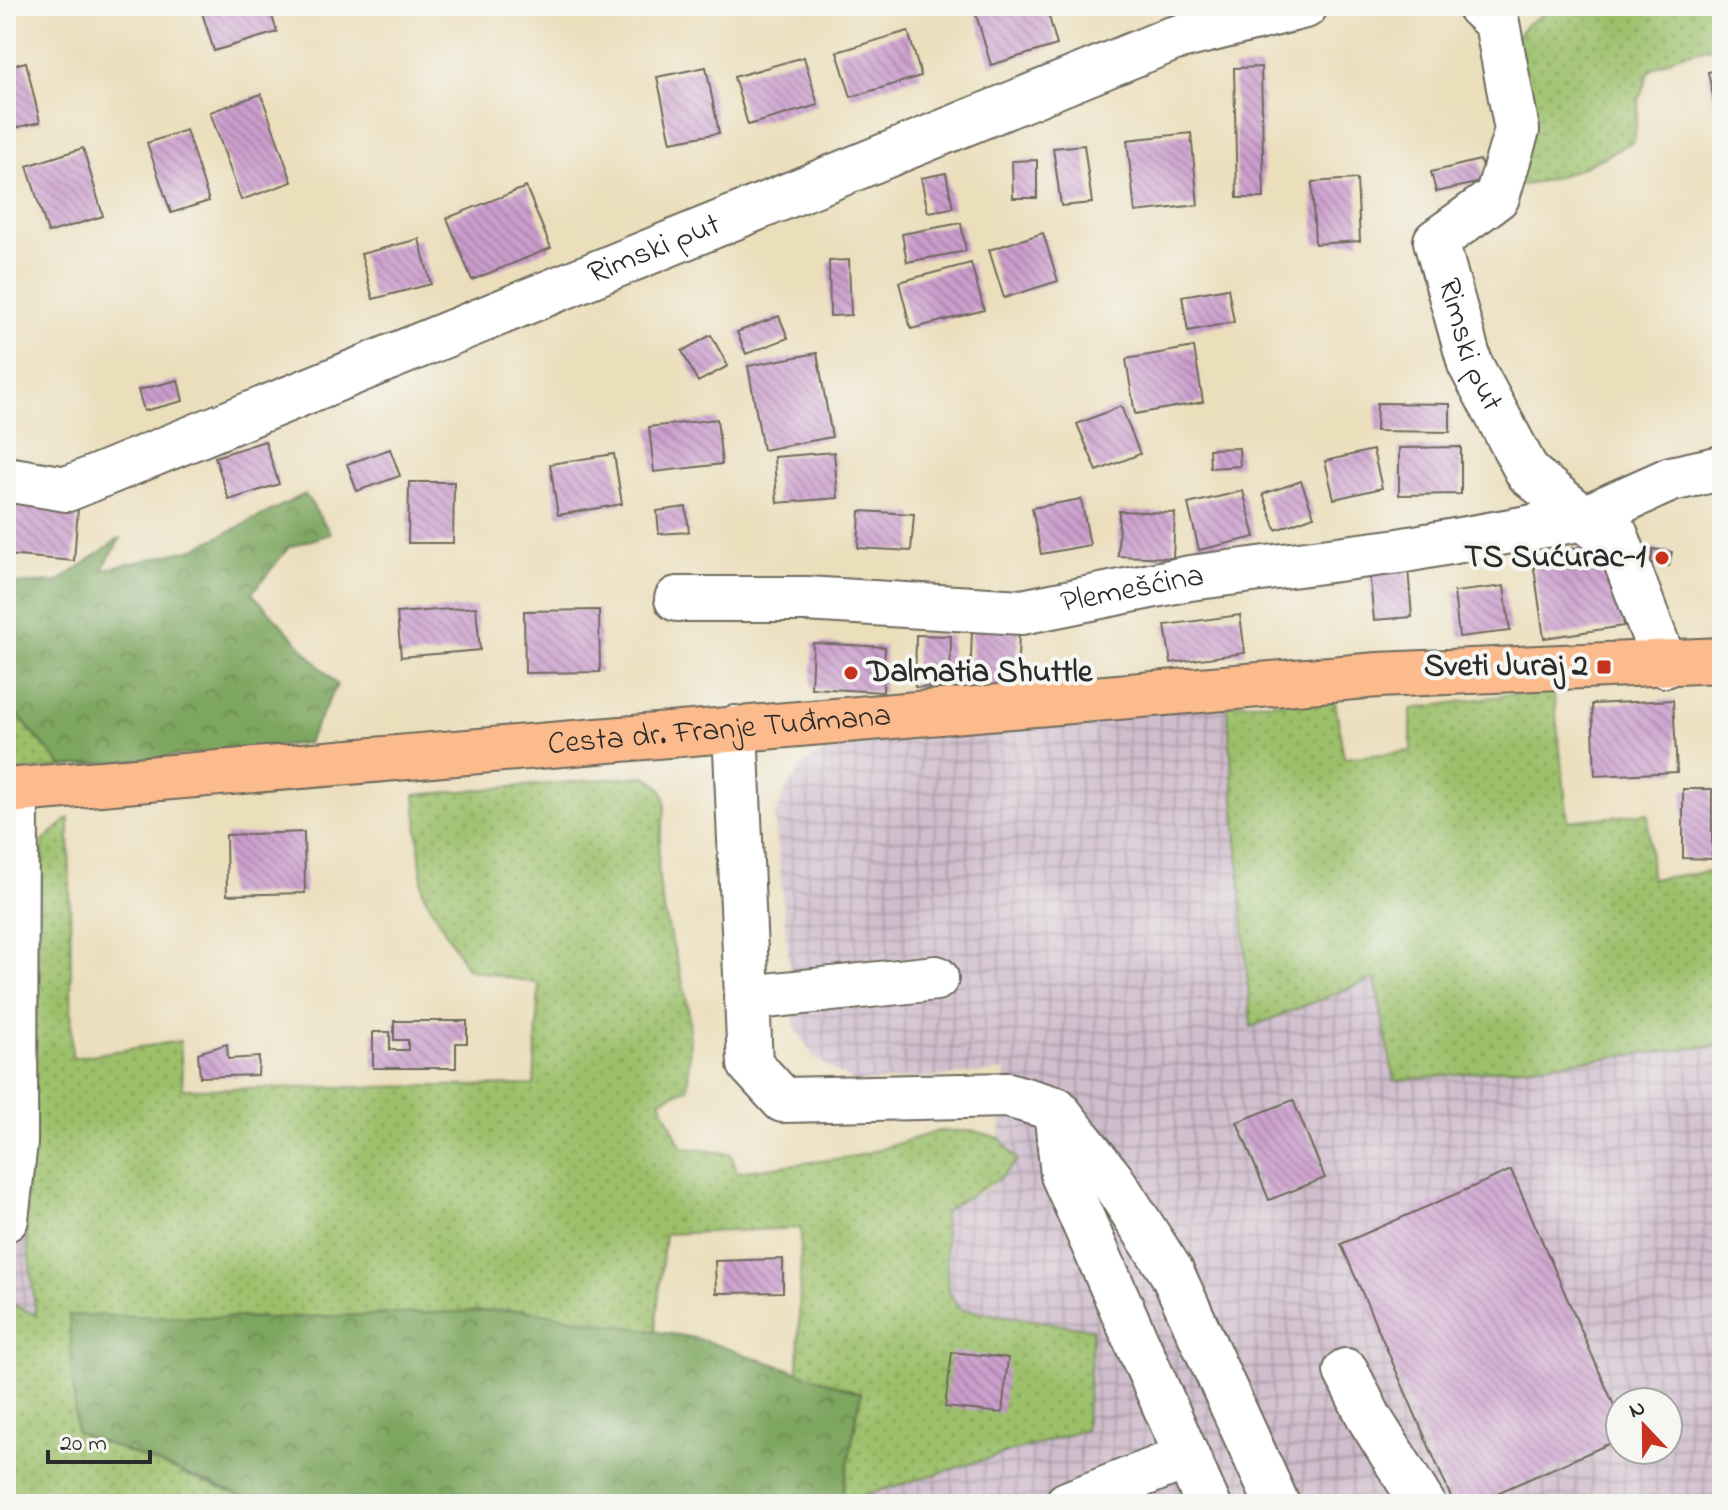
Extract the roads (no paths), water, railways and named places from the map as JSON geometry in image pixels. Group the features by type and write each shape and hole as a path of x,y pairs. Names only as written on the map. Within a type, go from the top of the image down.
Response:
{"main road":[{"name":"Cesta dr. Franje Tuđmana","path":"11,791 1378,675 1665,665 1722,660"}],"street":[{"name":"Rimski put","path":"6,479 67,489 1172,39 1305,6"},
{"name":"Rimski put","path":"1479,6 1497,23 1517,130 1497,197 1436,241 1470,364 1528,473 1597,529 1616,535 1665,665"},
{"name":"Plemešćina","path":"677,599 806,599 1022,612 1190,578 1399,551 1584,518 1671,479 1722,468"},
{"path":"735,728 750,1064 783,1100 1008,1095 1056,1109 1112,1180 1172,1273 1277,1504"},
{"path":"6,1219 15,1143 11,791"},
{"path":"746,998 936,978"},
{"path":"1056,1109 1063,1175 1208,1504"},
{"path":"1346,1371 1370,1419 1423,1504"},
{"path":"1067,1504 1187,1457"}],"place":[{"name":"TS Sućurac-1","path":"1662,558"},
{"name":"Sveti Juraj 2","path":"1604,667"},
{"name":"Dalmatia Shuttle","path":"851,673"}]}
